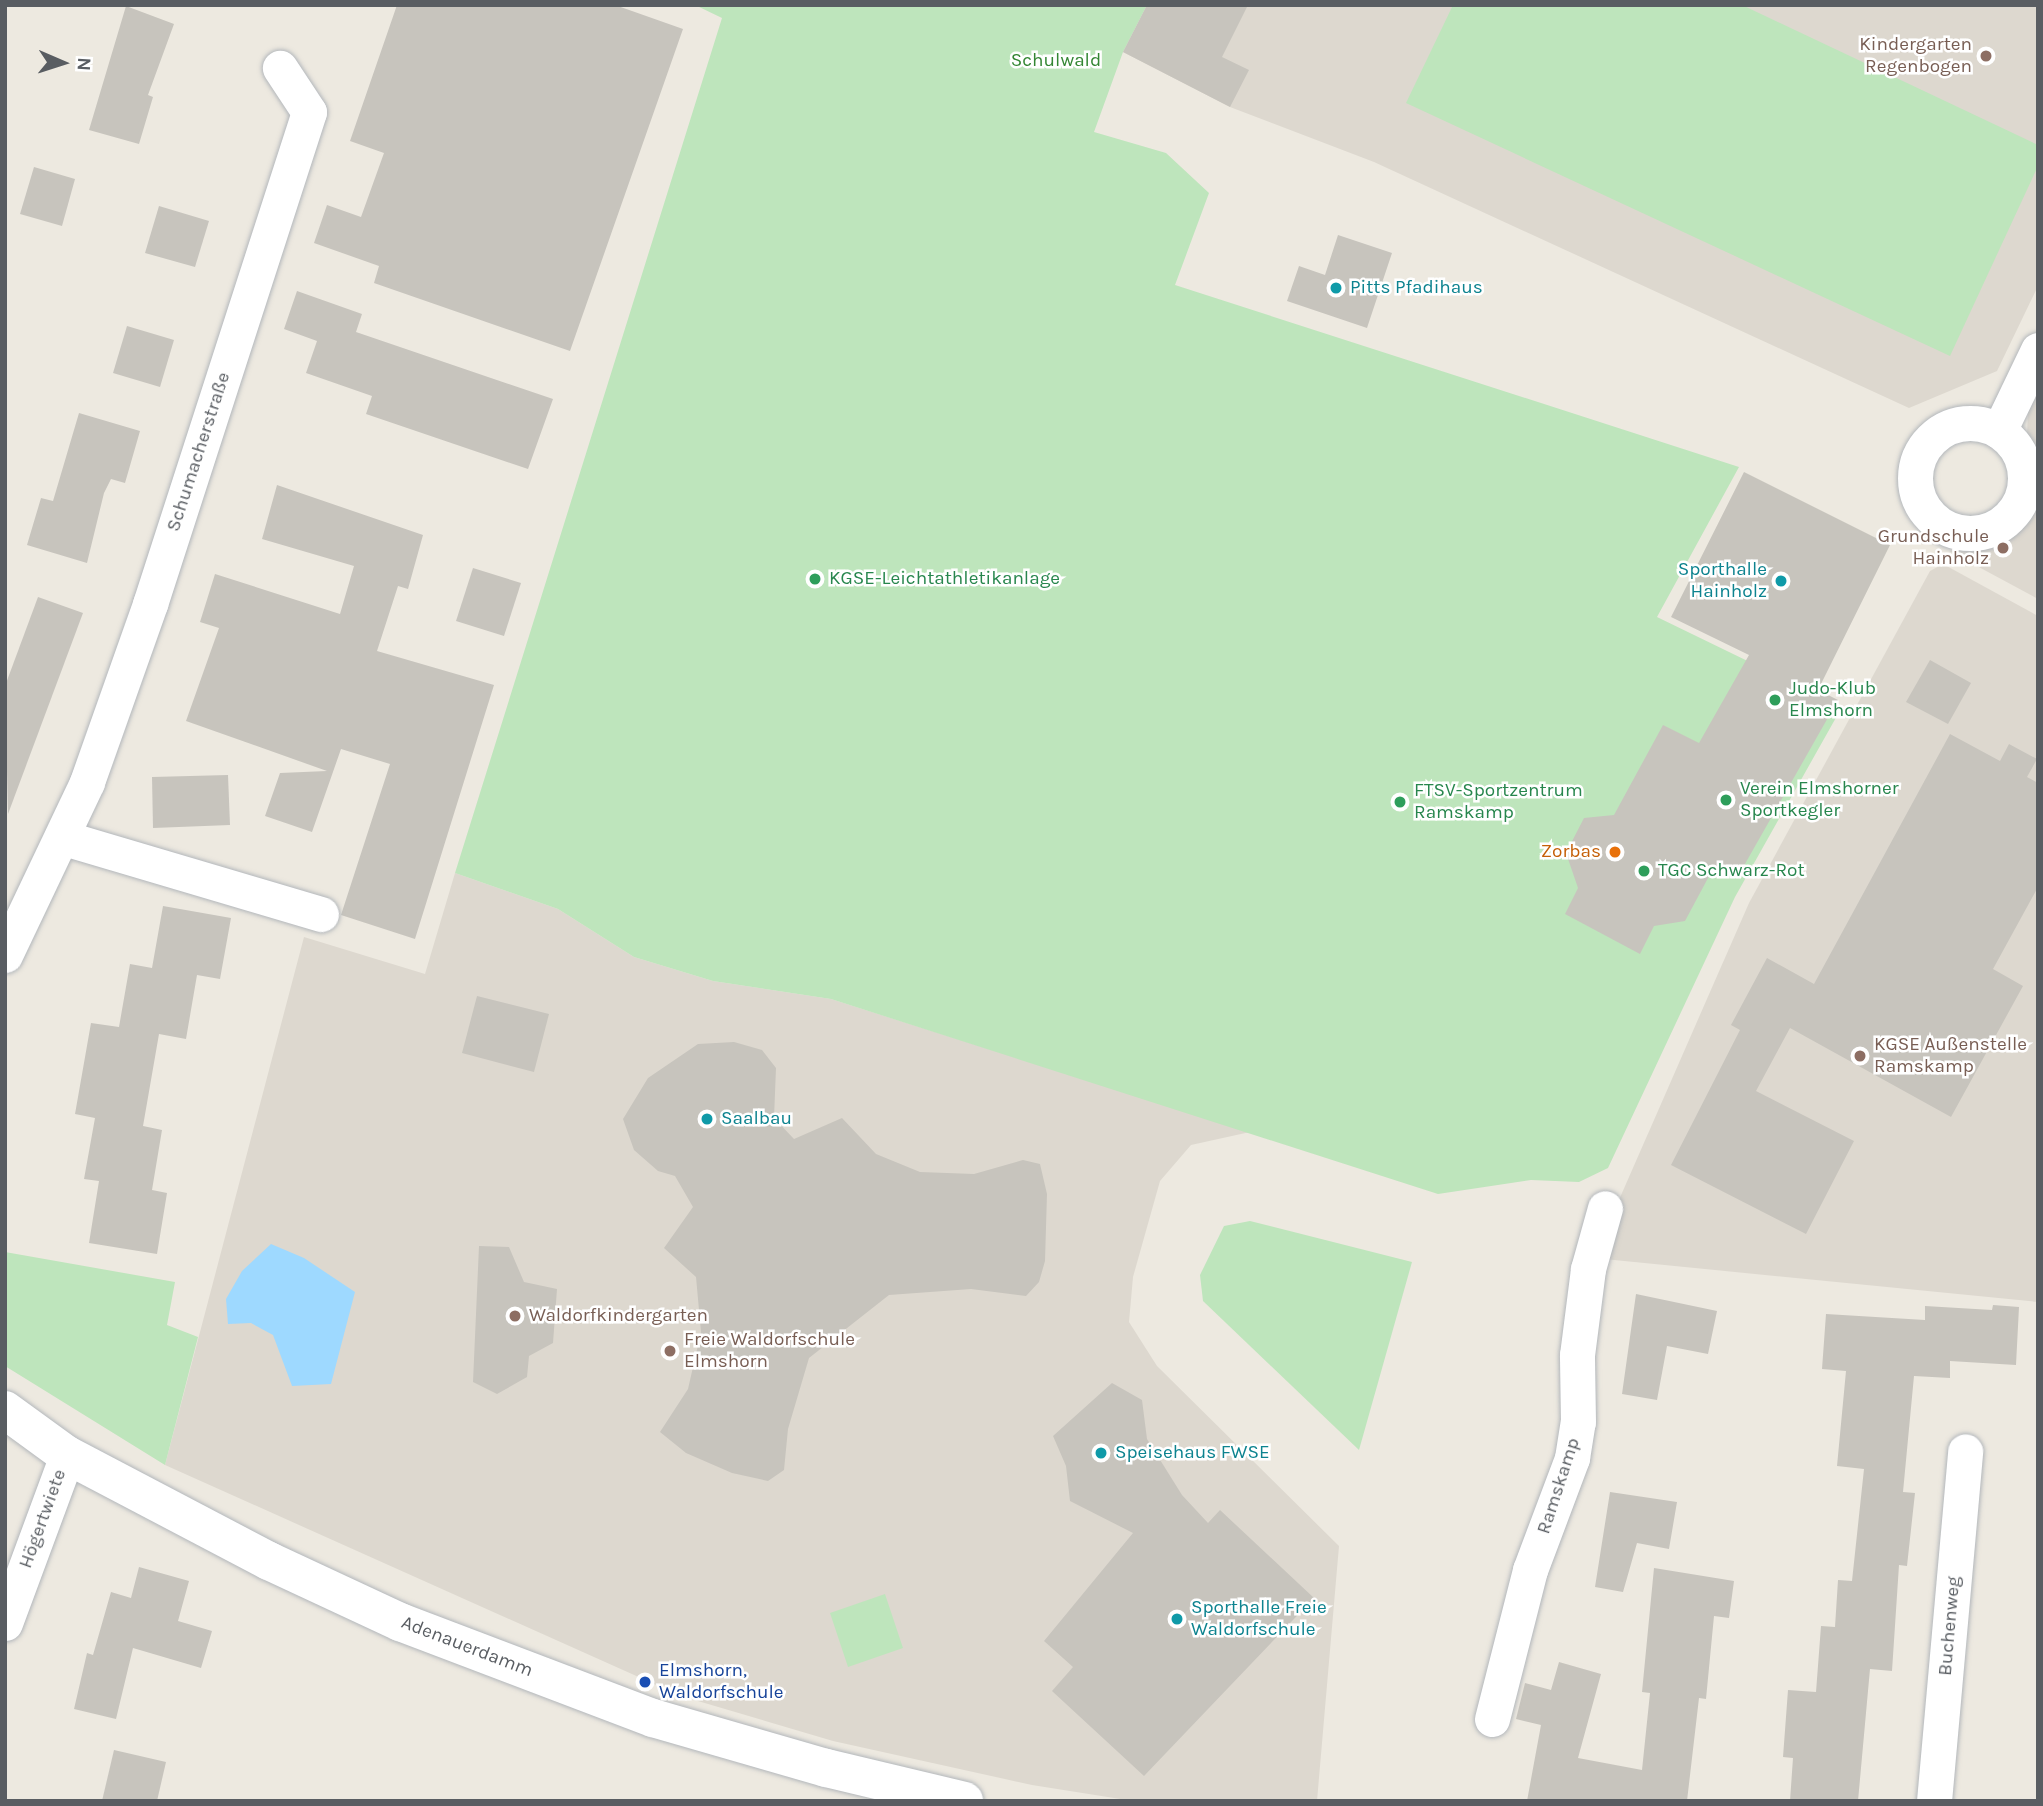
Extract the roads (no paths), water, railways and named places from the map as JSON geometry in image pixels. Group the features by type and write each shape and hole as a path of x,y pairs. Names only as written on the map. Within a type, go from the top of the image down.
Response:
{"street":[{"name":"Schumacherstraße","path":"5,955 64,838 150,604 309,112 280,68"},
{"path":"1999,430 2038,350"},
{"path":"64,838 321,914"},
{"name":"Ramskamp","path":"1492,1719 1530,1570 1572,1458 1578,1422 1577,1355 1588,1269 1605,1208"},
{"name":"Adenauerdamm","path":"5,1410 67,1455 269,1561 412,1626 653,1718 826,1768 964,1801"},
{"name":"Buchenweg","path":"1934,1801 1965,1451"},
{"name":"Högertwiete","path":"5,1623 67,1455"}],"water":[{"path":"271,1244 304,1258 355,1292 331,1384 292,1386 273,1335 251,1323 228,1324 226,1299 242,1271"}],"place":[{"name":"Kindergarten Regenbogen","path":"1986,56"},
{"name":"Pitts Pfadihaus","path":"1336,288"},
{"name":"Grundschule Hainholz","path":"2003,548"},
{"name":"KGSE-Leichtathletikanlage","path":"815,579"},
{"name":"Sporthalle Hainholz","path":"1781,581"},
{"name":"Judo-Klub Elmshorn","path":"1775,700"},
{"name":"Verein Elmshorner Sportkegler","path":"1726,800"},
{"name":"FTSV-Sportzentrum Ramskamp","path":"1400,802"},
{"name":"Zorbas","path":"1615,852"},
{"name":"TGC Schwarz-Rot","path":"1644,871"},
{"name":"KGSE Außenstelle Ramskamp","path":"1860,1056"},
{"name":"Saalbau","path":"707,1119"},
{"name":"Waldorfkindergarten","path":"515,1316"},
{"name":"Freie Waldorfschule Elmshorn","path":"670,1351"},
{"name":"Speisehaus FWSE","path":"1101,1453"},
{"name":"Sporthalle Freie Waldorfschule","path":"1177,1619"},
{"name":"Elmshorn, Waldorfschule","path":"645,1682"}],"park label":[{"name":"Schulwald","path":"1056,61"}]}
